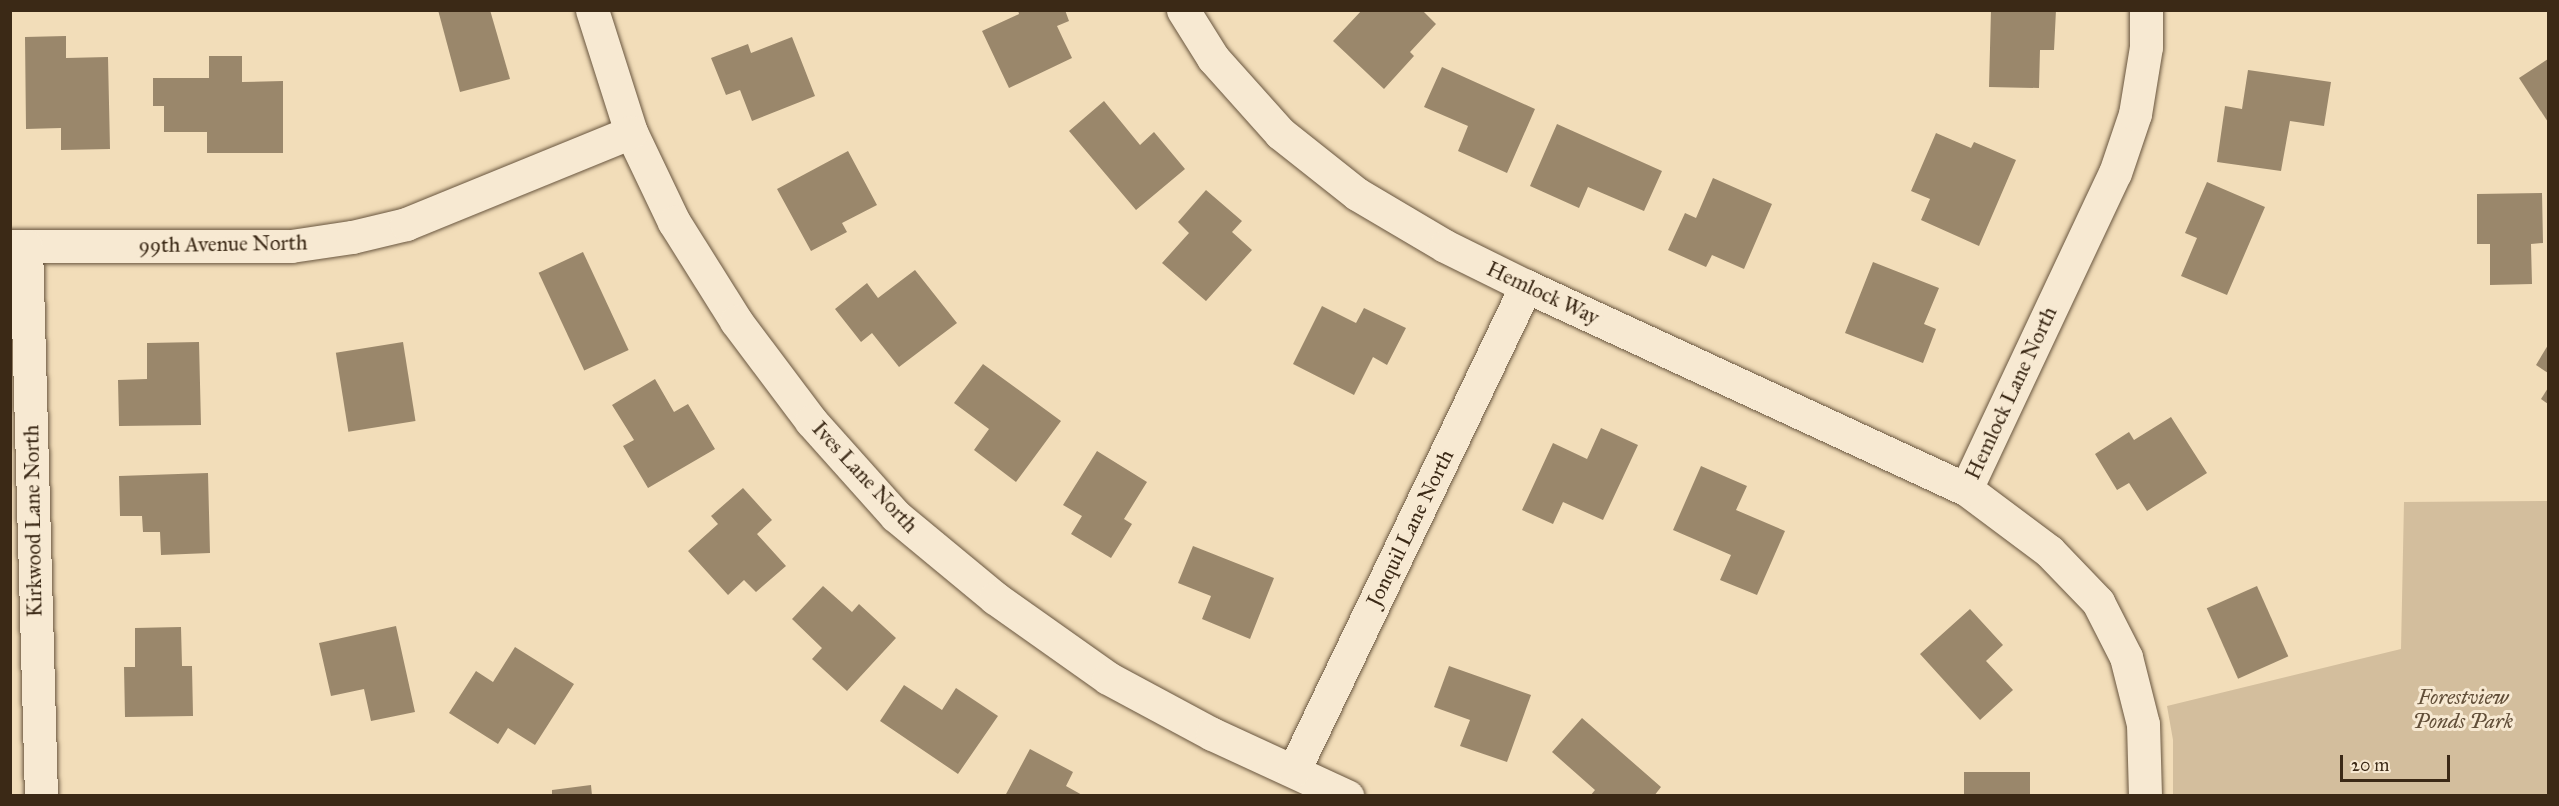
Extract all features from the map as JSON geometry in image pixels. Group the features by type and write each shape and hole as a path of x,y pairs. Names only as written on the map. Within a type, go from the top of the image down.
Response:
{"street":[{"name":"Ives Lane North","path":"592,10 631,132 674,222 736,321 812,421 896,516 995,598 1108,678 1212,734 1347,795"},
{"name":"Hemlock Way","path":"1183,10 1213,58 1289,140 1357,194 1445,246 1526,286 1966,489"},
{"name":"Hemlock Lane North","path":"2145,795 2140,713 2126,657 2098,602 2049,551 1966,489 2115,173 2135,114 2146,46 2146,10"},
{"name":"99th Avenue North","path":"18,246 291,246 352,237 406,224 631,132"},
{"name":"Kirkwood Lane North","path":"18,246 41,795"},
{"name":"Jonquil Lane North","path":"1294,770 1526,286"}],"green space":[{"name":"Forestview Ponds Park","path":"2548,501 2548,795 2173,795 2173,740 2167,706 2401,649 2404,502"}],"building":[{"path":"438,10 490,10 510,79 460,92"},
{"path":"1018,10 1065,10 1069,21 1057,26 1072,58 1009,88 982,31 1019,14"},
{"path":"1362,10 1422,10 1436,24 1410,52 1414,56 1384,89 1333,41"},
{"path":"1991,10 2056,10 2054,50 2040,50 2039,88 1989,87"},
{"path":"66,36 66,58 108,57 110,149 61,150 61,128 26,129 25,37"},
{"path":"792,37 815,96 752,121 740,90 726,95 711,58 748,44 751,53"},
{"path":"209,56 242,56 242,82 283,81 283,153 207,153 207,132 164,132 164,106 153,106 153,78 209,78"},
{"path":"2548,59 2548,122 2519,78"},
{"path":"1442,67 1535,109 1507,173 1458,151 1468,126 1424,107"},
{"path":"2248,70 2331,82 2324,126 2290,121 2281,171 2217,162 2225,106 2242,109"},
{"path":"1104,101 1140,145 1154,132 1185,169 1136,210 1069,131"},
{"path":"1557,124 1662,171 1644,211 1588,187 1579,208 1530,186"},
{"path":"1936,133 1971,148 1974,142 2016,160 1979,246 1921,220 1930,199 1911,191"},
{"path":"848,151 877,205 842,223 847,232 811,251 777,189"},
{"path":"1713,178 1772,204 1744,269 1712,255 1706,267 1668,250 1685,213 1696,218"},
{"path":"2207,182 2265,207 2227,295 2181,276 2197,238 2185,233"},
{"path":"1206,190 1242,221 1232,232 1252,250 1206,301 1162,263 1189,233 1178,222"},
{"path":"2542,193 2543,243 2531,244 2532,284 2490,285 2490,244 2477,244 2477,194"},
{"path":"583,252 629,350 584,371 539,273"},
{"path":"1873,262 1939,288 1924,324 1936,329 1923,363 1845,333"},
{"path":"915,270 957,323 899,367 872,333 861,342 835,309 867,283 878,298"},
{"path":"1322,306 1356,323 1364,308 1406,328 1387,365 1373,357 1354,395 1293,364"},
{"path":"199,342 201,425 119,426 118,380 147,379 147,343"},
{"path":"403,342 416,421 348,432 336,353"},
{"path":"2548,345 2548,373 2536,365"},
{"path":"983,364 1061,421 1016,482 974,450 989,429 954,403"},
{"path":"655,379 674,412 688,404 715,449 648,488 623,446 634,440 612,405"},
{"path":"2548,388 2548,404 2541,399"},
{"path":"2171,417 2207,473 2147,511 2129,483 2117,490 2095,454 2129,432 2134,440"},
{"path":"1601,428 1638,445 1603,520 1563,502 1553,524 1522,510 1553,443 1587,459"},
{"path":"1097,451 1147,482 1124,519 1132,524 1111,558 1071,534 1082,516 1063,505"},
{"path":"1701,466 1747,486 1736,510 1785,531 1757,595 1720,580 1731,555 1673,530"},
{"path":"208,473 210,553 161,555 160,532 143,532 142,516 120,516 119,476"},
{"path":"743,488 772,520 757,534 786,566 756,592 744,580 728,595 688,551 718,524 711,516"},
{"path":"1193,546 1274,578 1250,639 1202,619 1211,596 1178,583"},
{"path":"823,586 852,612 859,604 896,638 847,691 812,659 822,648 792,619"},
{"path":"2257,586 2288,656 2238,679 2207,608"},
{"path":"1970,609 2003,645 1986,661 2013,690 1980,720 1920,654"},
{"path":"396,626 415,712 371,721 364,689 331,696 319,643"},
{"path":"181,627 182,666 192,666 193,716 125,717 124,667 135,667 135,628"},
{"path":"515,647 574,684 535,745 508,728 498,744 449,713 476,671 493,682"},
{"path":"1449,666 1531,695 1507,762 1460,746 1470,720 1434,707"},
{"path":"904,685 942,710 956,688 998,716 958,774 880,721"},
{"path":"1582,718 1661,787 1654,796 1590,796 1595,790 1552,752"},
{"path":"1030,749 1073,772 1066,786 1084,796 1005,796"},
{"path":"1964,772 2030,772 2030,796 1964,796"},
{"path":"591,785 592,796 552,796 552,790"}]}
